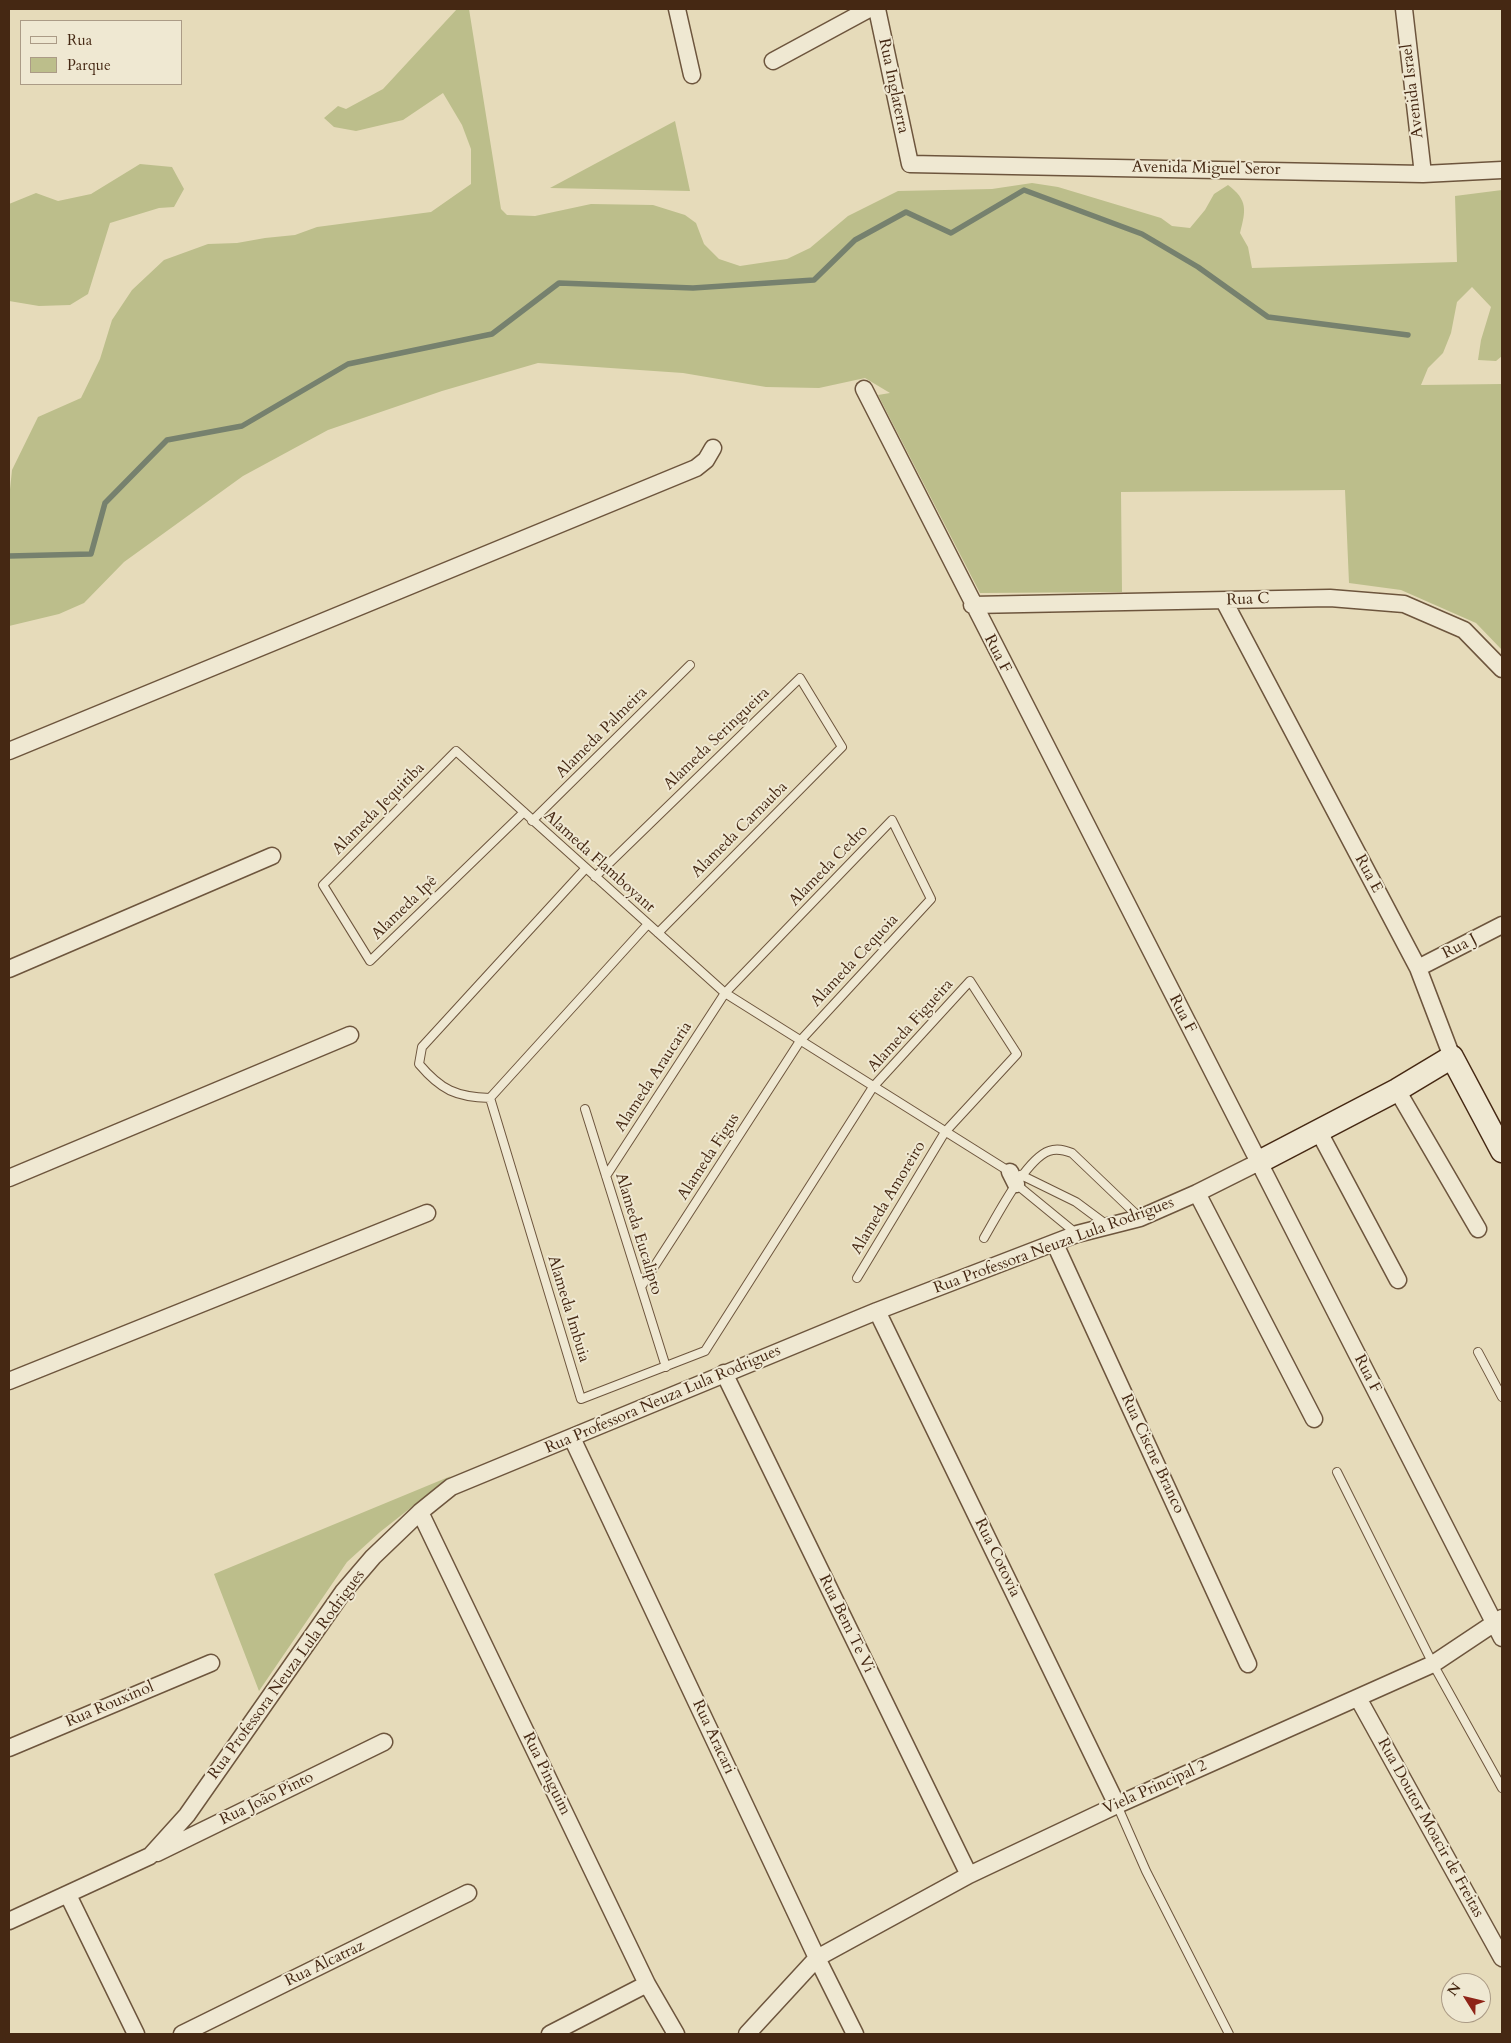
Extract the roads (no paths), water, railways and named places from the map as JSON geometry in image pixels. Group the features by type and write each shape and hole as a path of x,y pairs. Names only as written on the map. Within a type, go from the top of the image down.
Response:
{"street":[{"path":"677,9 692,75"},
{"path":"773,61 869,9"},
{"name":"Rua Inglaterra","path":"877,9 910,164"},
{"name":"Avenida Israel","path":"1404,9 1423,174"},
{"name":"Avenida Miguel Seror","path":"910,164 1423,174 1502,170"},
{"name":"Rua F","path":"864,389 972,605 1258,1162 1498,1620 1502,1638"},
{"path":"9,751 696,468 706,460 713,448"},
{"name":"Rua C","path":"972,605 1330,598 1404,604 1464,630 1502,669"},
{"name":"Rua E","path":"1224,601 1418,968 1452,1057 1502,1151"},
{"path":"9,969 272,856"},
{"name":"Rua J","path":"1418,968 1502,925"},
{"path":"9,1178 350,1035"},
{"name":"Rua Professora Neuza Lula Rodrigues","path":"9,1921 150,1856 187,1814 344,1592 373,1557 420,1512 451,1488 877,1311 1077,1234 1140,1218 1197,1193 1319,1132 1397,1090 1452,1057"},
{"path":"1397,1090 1478,1229"},
{"path":"1319,1132 1398,1280"},
{"path":"1197,1193 1314,1419"},
{"path":"9,1381 427,1213"},
{"name":"Rua Ciscne Branco","path":"1055,1244 1248,1664"},
{"name":"Rua Cotovia","path":"877,1311 1117,1805"},
{"name":"Rua Bem Te Vi","path":"724,1373 969,1875"},
{"name":"Rua Aracari","path":"572,1438 817,1958 855,2034"},
{"name":"Rua Pinguim","path":"420,1512 647,1984 676,2034"},
{"name":"Viela Principal 2","path":"747,2034 817,1958 969,1875 1117,1805 1433,1664 1498,1620"},
{"name":"Rua Rouxinol","path":"9,1748 211,1663"},
{"name":"Rua Doutor Moacir de Freitas","path":"1358,1698 1502,1958"},
{"name":"Rua João Pinto","path":"150,1856 384,1742"},
{"name":"Rua Alcatraz","path":"182,2034 468,1893"},
{"path":"68,1895 136,2034"},
{"path":"550,2034 647,1984"}],"lane":[{"name":"Alameda Palmeira","path":"532,820 690,665"},
{"name":"Alameda Seringueira","path":"595,877 800,678 842,747"},
{"name":"Alameda Carnauba","path":"658,933 842,747"},
{"name":"Alameda Flamboyant","path":"456,751 725,993 1016,1177"},
{"name":"Alameda Jequitiba","path":"323,885 456,751"},
{"name":"Alameda Ipê","path":"323,885 370,961 524,812"},
{"name":"Alameda Cedro","path":"725,993 892,820 931,899"},
{"path":"586,868 422,1048 419,1064 434,1082 464,1097 490,1098 648,924"},
{"name":"Alameda Cequoia","path":"800,1041 931,899"},
{"name":"Alameda Figueira","path":"873,1087 970,981 1017,1054"},
{"name":"Alameda Araucaria","path":"606,1176 725,993"},
{"name":"Alameda Figus","path":"641,1287 800,1041"},
{"name":"Alameda Amoreiro","path":"857,1278 945,1132 1017,1054"},
{"name":"Alameda Imbuia","path":"490,1098 581,1399 705,1351 873,1087"},
{"name":"Alameda Eucalipto","path":"585,1109 666,1367"},
{"path":"984,1238 1016,1177 1048,1151 1060,1149 1072,1154 1140,1218"},
{"path":"1016,1177 1076,1202 1108,1227"},
{"path":"1016,1177 1077,1234"},
{"path":"1478,1352 1502,1397"},
{"path":"1337,1472 1433,1664 1502,1788"},
{"path":"1117,1805 1146,1871 1229,2034"}],"waterway":[{"path":"9,556 91,554 105,503 167,440 242,426 348,364 492,334 559,283 693,288 814,280 855,240 906,212 951,233 1024,190 1142,234 1198,267 1268,317 1408,335"}]}
